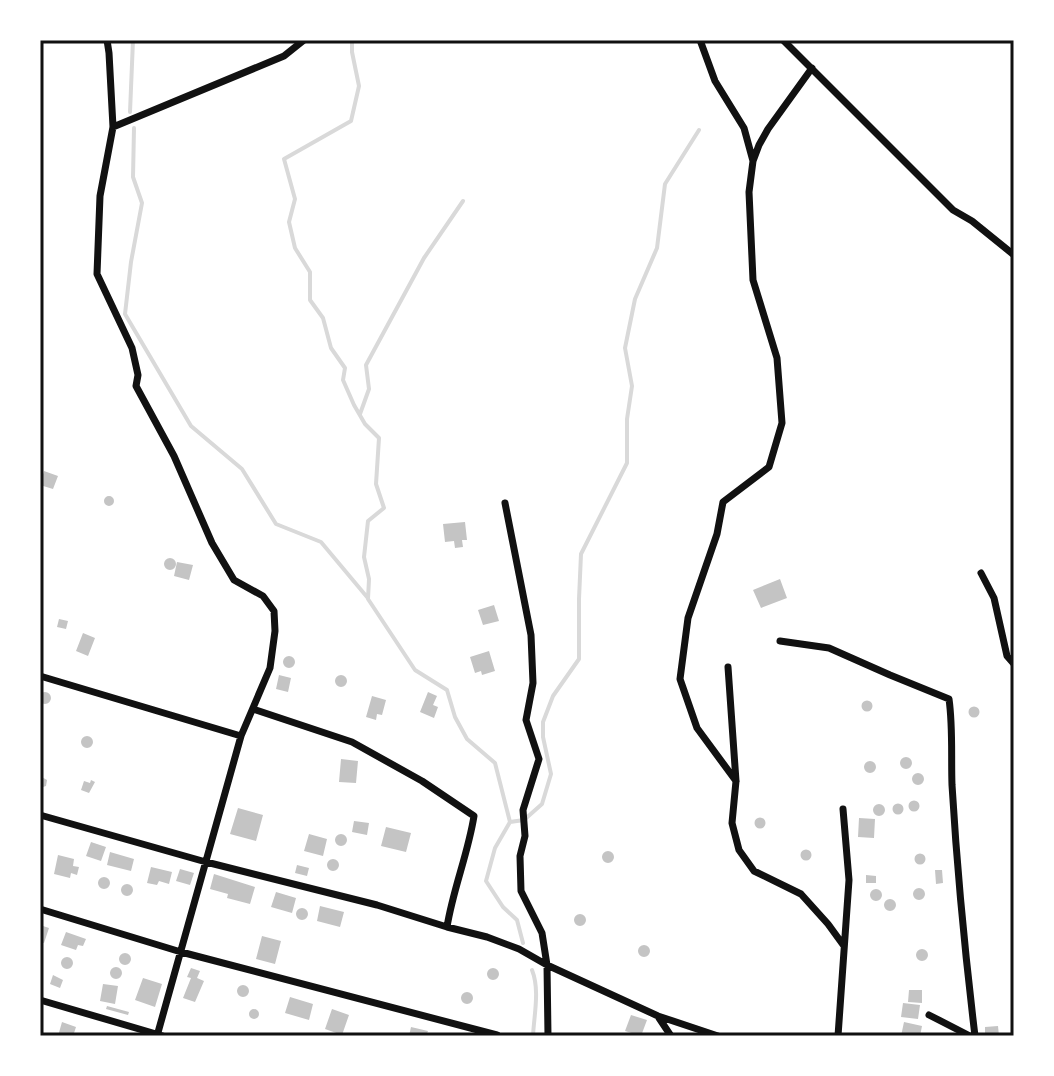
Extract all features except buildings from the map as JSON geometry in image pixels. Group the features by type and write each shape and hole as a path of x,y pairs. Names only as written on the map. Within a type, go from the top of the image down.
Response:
{"street":[{"path":"40,1000 159,1035 241,736 270,668 275,631 274,611 263,596 234,580 212,543 174,456 136,386 138,375 132,348 97,274 100,196 113,127 107,40"},
{"path":"113,127 284,56 304,40"},
{"path":"700,40 715,81 744,128 753,161"},
{"path":"783,40 953,210 972,221 1014,255"},
{"path":"736,781 697,728 680,679 688,618 717,534 723,502 769,467 782,423 777,358 753,280 749,192 753,161 768,129 812,68"},
{"path":"505,503 531,635 533,683 526,720 539,759 523,810 525,836 520,856 521,891 542,933 547,965 548,1036"},
{"path":"981,573 994,598 1007,656 1014,664"},
{"path":"780,641 829,648 949,699 952,783 973,1036"},
{"path":"728,667 736,781 732,823 739,850 754,871 801,894 844,946"},
{"path":"40,676 241,736"},
{"path":"253,709 352,742 422,781 474,816 447,927"},
{"path":"838,1036 849,880 843,809"},
{"path":"40,815 487,937 658,1016 718,1036"},
{"path":"40,909 181,952 497,1035"},
{"path":"929,1015 973,1036"},
{"path":"658,1016 671,1036"}],"waterway":[{"path":"130,112 133,40"},
{"path":"352,40 359,86 351,121 284,159 295,199 289,222 295,248 310,272 310,300 323,318 331,348 345,368 343,380 365,424 379,438 376,484 384,508 368,521 364,557 369,579 368,599 415,670 447,690 455,717 467,739 495,763 510,822"},
{"path":"134,128 133,177 142,203 125,314 191,426 242,469 276,524 321,542 367,597"},
{"path":"523,943 517,920 503,907 486,881 495,848 510,822 524,820 542,804 551,774 543,722 553,696 579,659 581,554 627,463 627,419 632,386 625,348 635,299 657,248 665,184 699,130"},
{"path":"360,414 369,389 366,365 424,258 463,201"},
{"path":"532,970 536,994 533,1036"}]}
